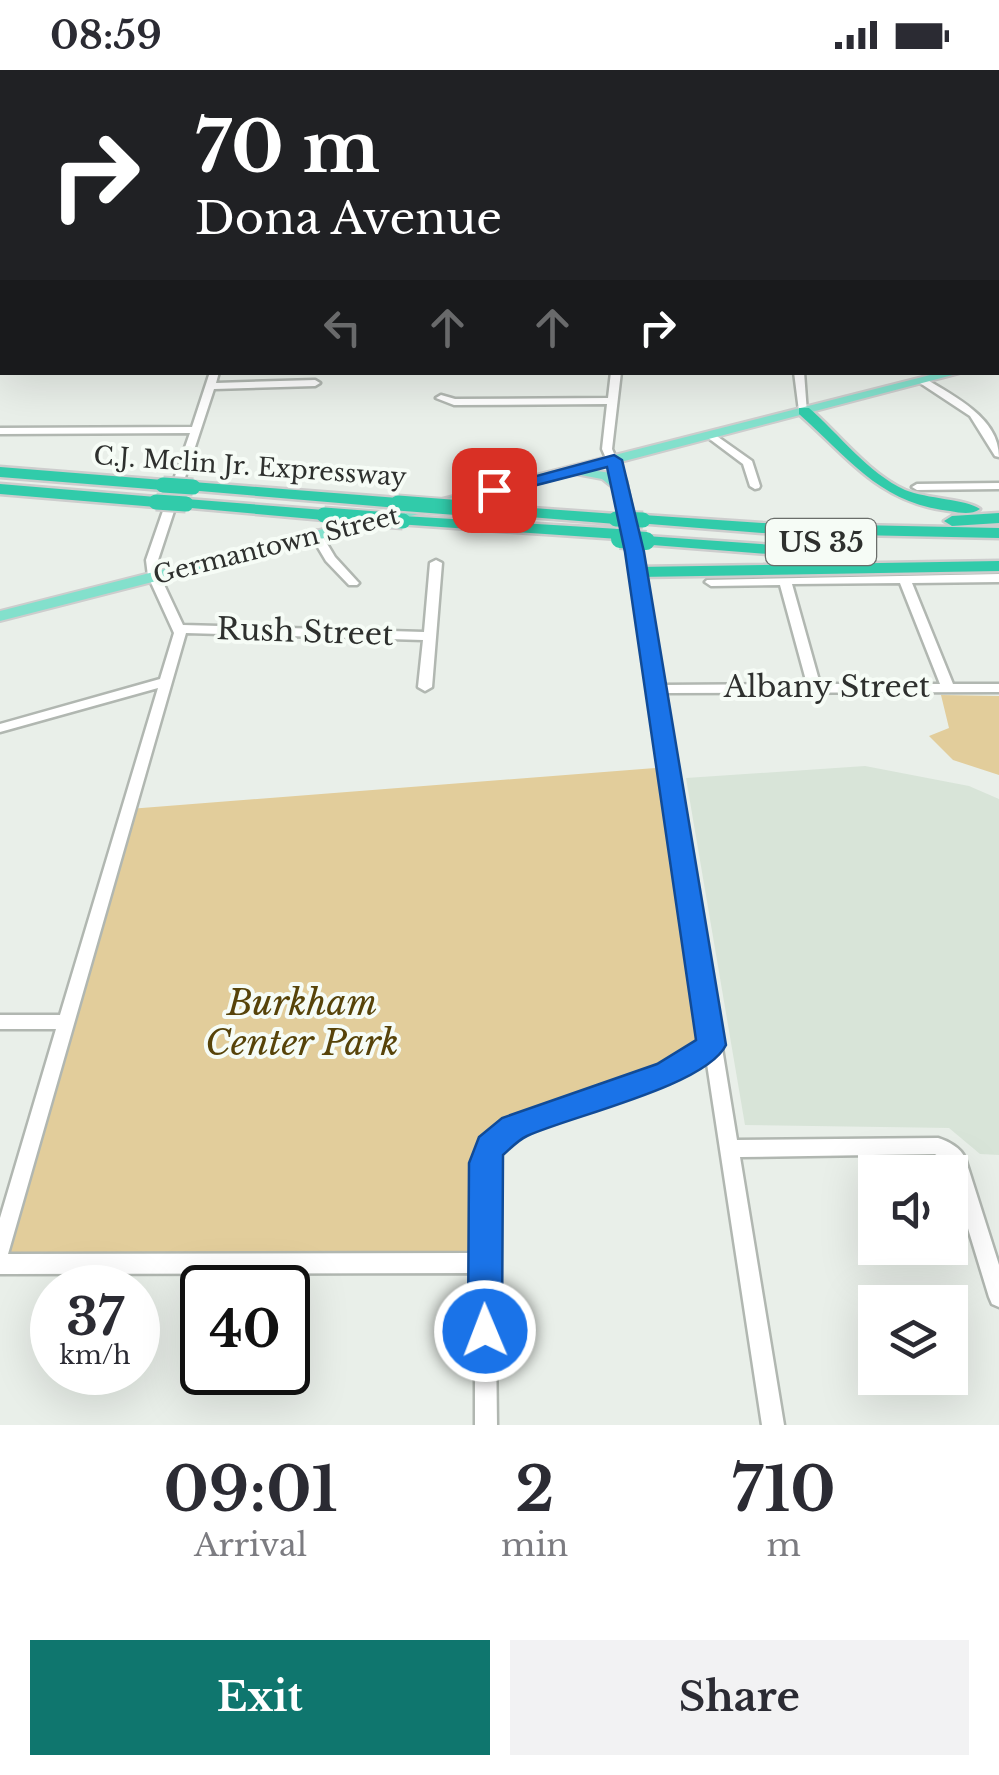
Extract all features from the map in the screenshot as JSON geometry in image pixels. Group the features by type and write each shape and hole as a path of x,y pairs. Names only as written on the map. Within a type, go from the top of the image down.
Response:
{"highway":[{"path":"804,411 848,448 868,476 892,492 928,504 999,510"},
{"name":"C.J. Mclin Jr. Expressway","path":"0,472 463,508 618,531"},
{"name":"C.J. Mclin Jr. Expressway","path":"0,490 564,532 618,531"},
{"path":"685,523 901,523 999,518"},
{"name":"US 35","path":"644,532 685,523 999,534"},
{"path":"618,531 844,555 999,563"},
{"name":"US 35","path":"644,532 999,544"},
{"path":"638,572 999,563"}],"main road":[{"name":"Germantown Street","path":"0,616 948,375"},
{"path":"564,473 596,473 623,489"}],"street":[{"path":"616,375 607,449 623,489 638,572 772,1425"},
{"path":"800,375 804,411"},
{"path":"0,1252 180,629 154,576 152,560 212,379 315,383"},
{"path":"923,382 974,414 999,454"},
{"path":"442,398 454,402 612,402"},
{"path":"0,431 196,430"},
{"path":"711,435 748,464 755,486"},
{"path":"917,487 999,486"},
{"path":"316,534 330,560 354,583"},
{"path":"425,687 436,563"},
{"path":"711,582 999,578"},
{"path":"905,580 948,687"},
{"path":"785,582 814,686"},
{"name":"Rush Street","path":"180,629 430,636"},
{"path":"0,728 167,681"},
{"name":"Albany Street","path":"656,688 999,688"},
{"path":"0,1022 67,1022"},
{"path":"486,1425 484,1163 490,1147 501,1134 667,1073 712,1045"},
{"path":"728,1149 947,1149 956,1158 999,1298"},
{"path":"0,1264 484,1263"}],"shaded area":[{"path":"865,766 969,786 999,799 999,1155 980,1154 949,1128 745,1125 686,778"}],"green space":[{"path":"941,695 999,696 999,775 953,760 929,736 949,728"},
{"name":"Burkham Center Park","path":"668,767 711,1045 693,1058 513,1128 490,1147 484,1263 0,1264 0,1251 129,809"}],"route":[{"path":"485,1331 484,1163 490,1147 501,1134 513,1128 667,1073 712,1045 635,552 614,460 494,490"}]}
